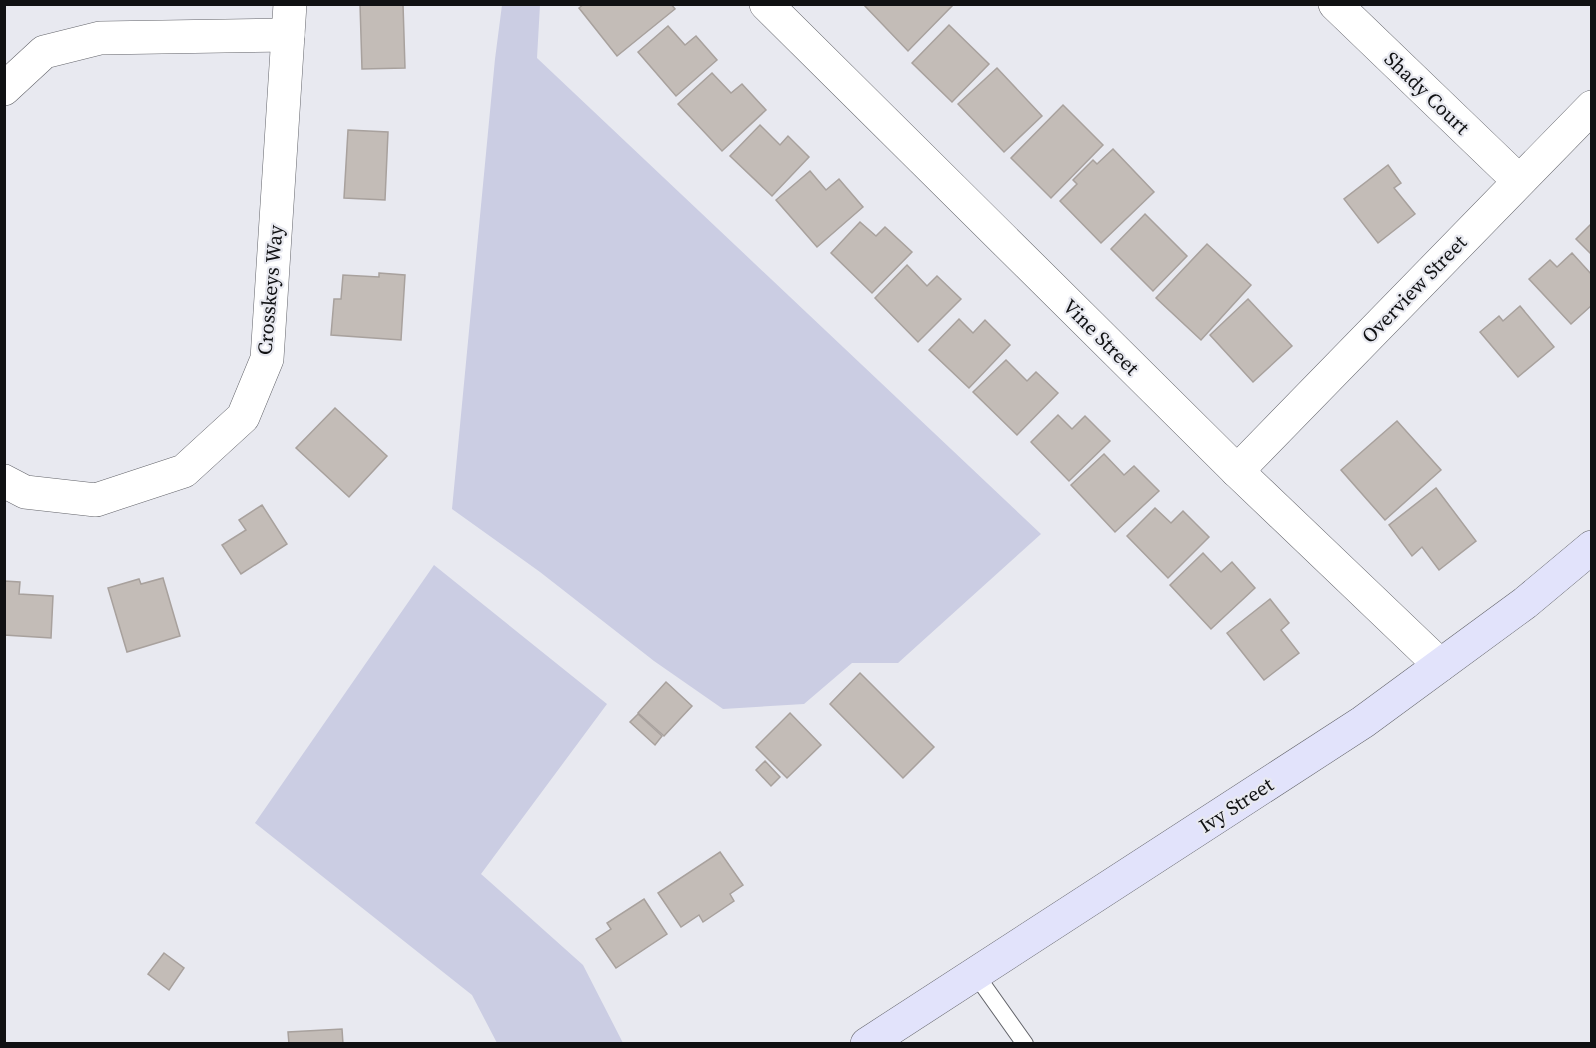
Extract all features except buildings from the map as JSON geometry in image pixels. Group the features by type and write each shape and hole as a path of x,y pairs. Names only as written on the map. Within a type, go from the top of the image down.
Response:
{"main road":[{"name":"Ivy Street","path":"867,1044 1363,722 1525,603 1592,547"}],"street":[{"name":"Vine Street","path":"766,4 1237,471 1440,665"},
{"name":"Shady Court","path":"1335,4 1519,181"},
{"name":"Crosskeys Way","path":"4,89 44,52 100,38 289,20 267,359 243,417 184,471 96,500 25,492 4,481"},
{"name":"Overview Street","path":"1237,471 1592,107"}],"lane":[{"path":"976,975 1025,1044"}],"shaded area":[{"path":"502,5 540,5 537,58 1041,534 898,663 852,663 804,704 723,709 654,661 540,572 452,509"},
{"path":"434,565 607,704 481,874 583,965 623,1043 497,1043 472,995 255,823"}]}
